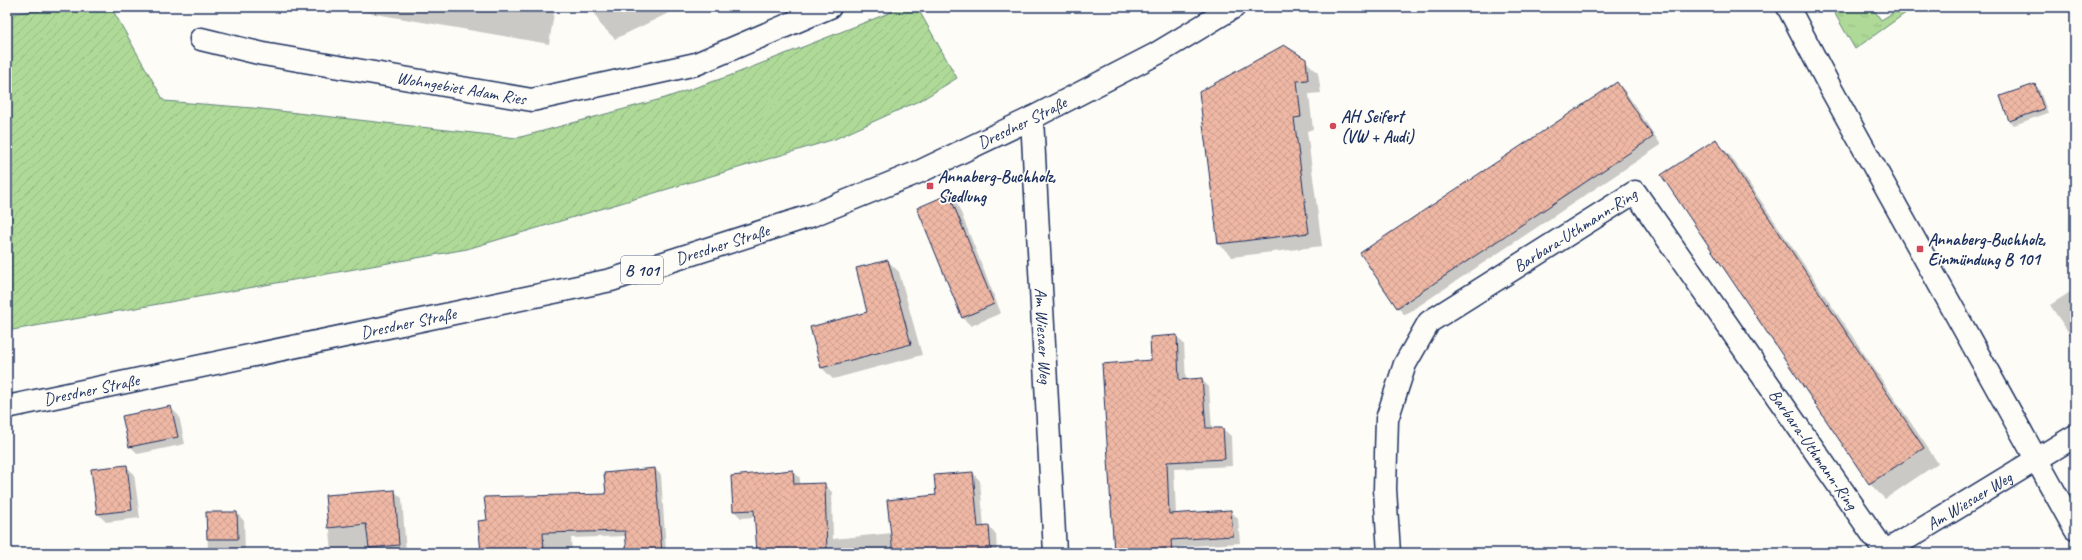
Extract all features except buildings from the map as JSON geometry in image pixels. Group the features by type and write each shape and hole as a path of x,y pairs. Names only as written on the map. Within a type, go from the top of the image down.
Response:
{"street":[{"name":"Wohngebiet Adam Ries","path":"201,39 263,54 532,100 696,64 830,7"},
{"name":"Dresdner Straße","path":"7,407 611,280 810,216 921,171 1032,118 1156,54 1234,7"},
{"path":"1788,7 1831,89 2075,529"},
{"name":"Am Wiesaer Weg","path":"1032,118 1055,553"},
{"name":"Barbara-Uthmann-Ring","path":"1389,553 1385,489 1387,419 1405,364 1428,322 1635,192 1884,553"},
{"path":"2036,461 2075,436"},
{"name":"Am Wiesaer Weg","path":"1884,553 2036,461"}],"green space":[{"path":"74,7 111,7 164,101 253,108 517,138 665,98 732,75 904,7 917,7 957,78 923,99 835,139 467,249 7,331 7,14"},
{"path":"1831,7 1872,7 1881,20 1903,7 1907,12 1855,49"}],"place":[{"name":"AH Seifert (VW + Audi)","path":"1333,126"},
{"name":"Annaberg-Buchholz, Siedlung","path":"930,186"},
{"name":"Annaberg-Buchholz, Einmündung B 101","path":"1920,249"}]}
